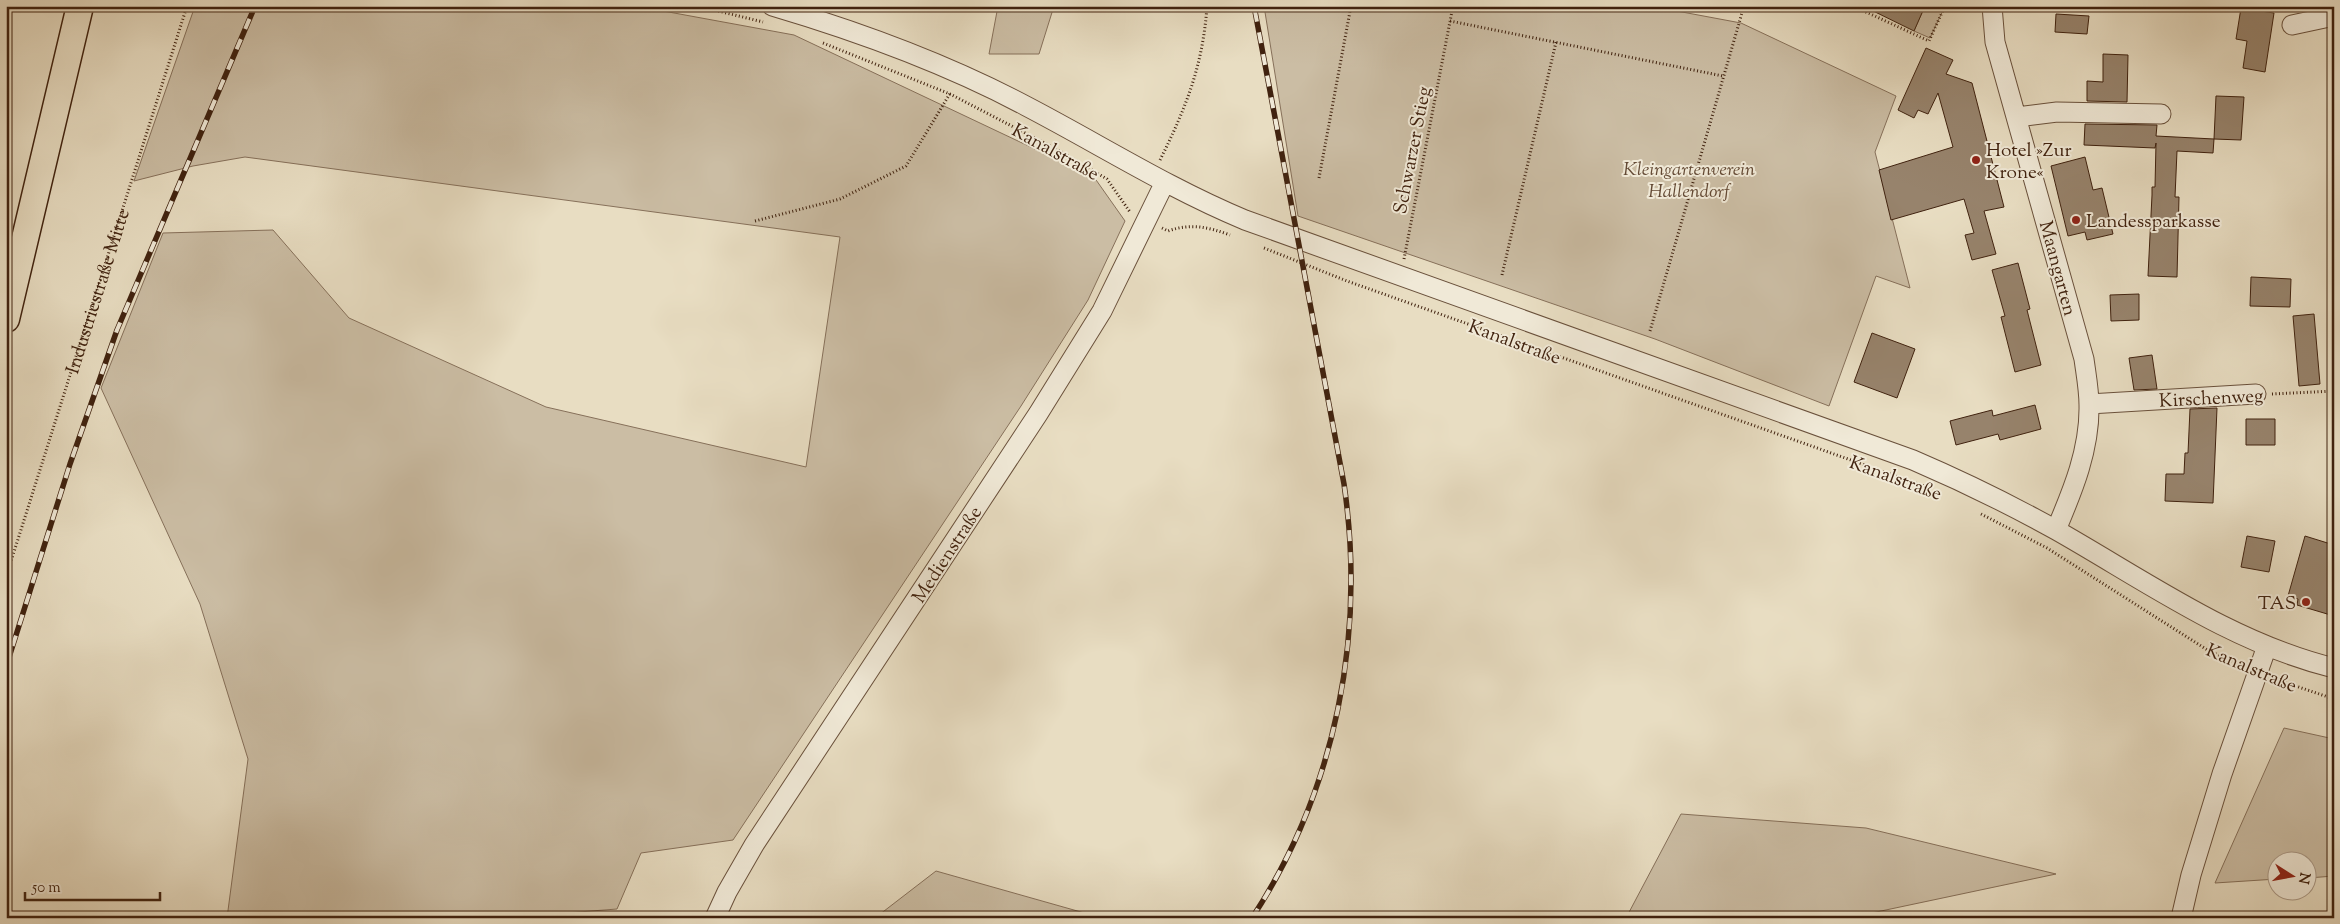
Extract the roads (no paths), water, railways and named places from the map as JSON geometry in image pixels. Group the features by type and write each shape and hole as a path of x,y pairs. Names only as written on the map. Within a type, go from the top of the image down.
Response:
{"highway":[{"path":"6,319 80,6"}],"street":[{"name":"Maangarten","path":"1992,6 1995,42 2084,359 2089,404 2088,433 2083,458 2072,493 2056,530"},
{"name":"Kanalstraße","path":"769,15 859,34 960,74 1026,105 1158,179 1211,206 1245,220 1913,460 1978,488 2056,530 2182,604 2234,632 2267,646 2334,668"},
{"path":"2292,24 2320,17 2334,16"},
{"path":"2017,117 2057,112 2161,114"},
{"name":"Medienstraße","path":"715,918 726,892 754,845 1083,343 1109,298 1140,214 1158,179"},
{"name":"Kirschenweg","path":"2089,404 2256,394"},
{"path":"2181,918 2197,857 2256,672 2267,646"}],"railway":[{"path":"6,667 70,464 117,330 255,6"},
{"path":"1252,918 1281,869 1305,817 1324,764 1338,710 1347,654 1351,598 1350,541 1344,484 1254,6"}],"place":[{"name":"Hotel »Zur Krone«","path":"1976,160"},
{"name":"Landessparkasse","path":"2076,220"},
{"name":"TAS","path":"2306,602"}],"park label":[{"name":"Kleingartenverein Hallendorf","path":"1689,179"}]}
